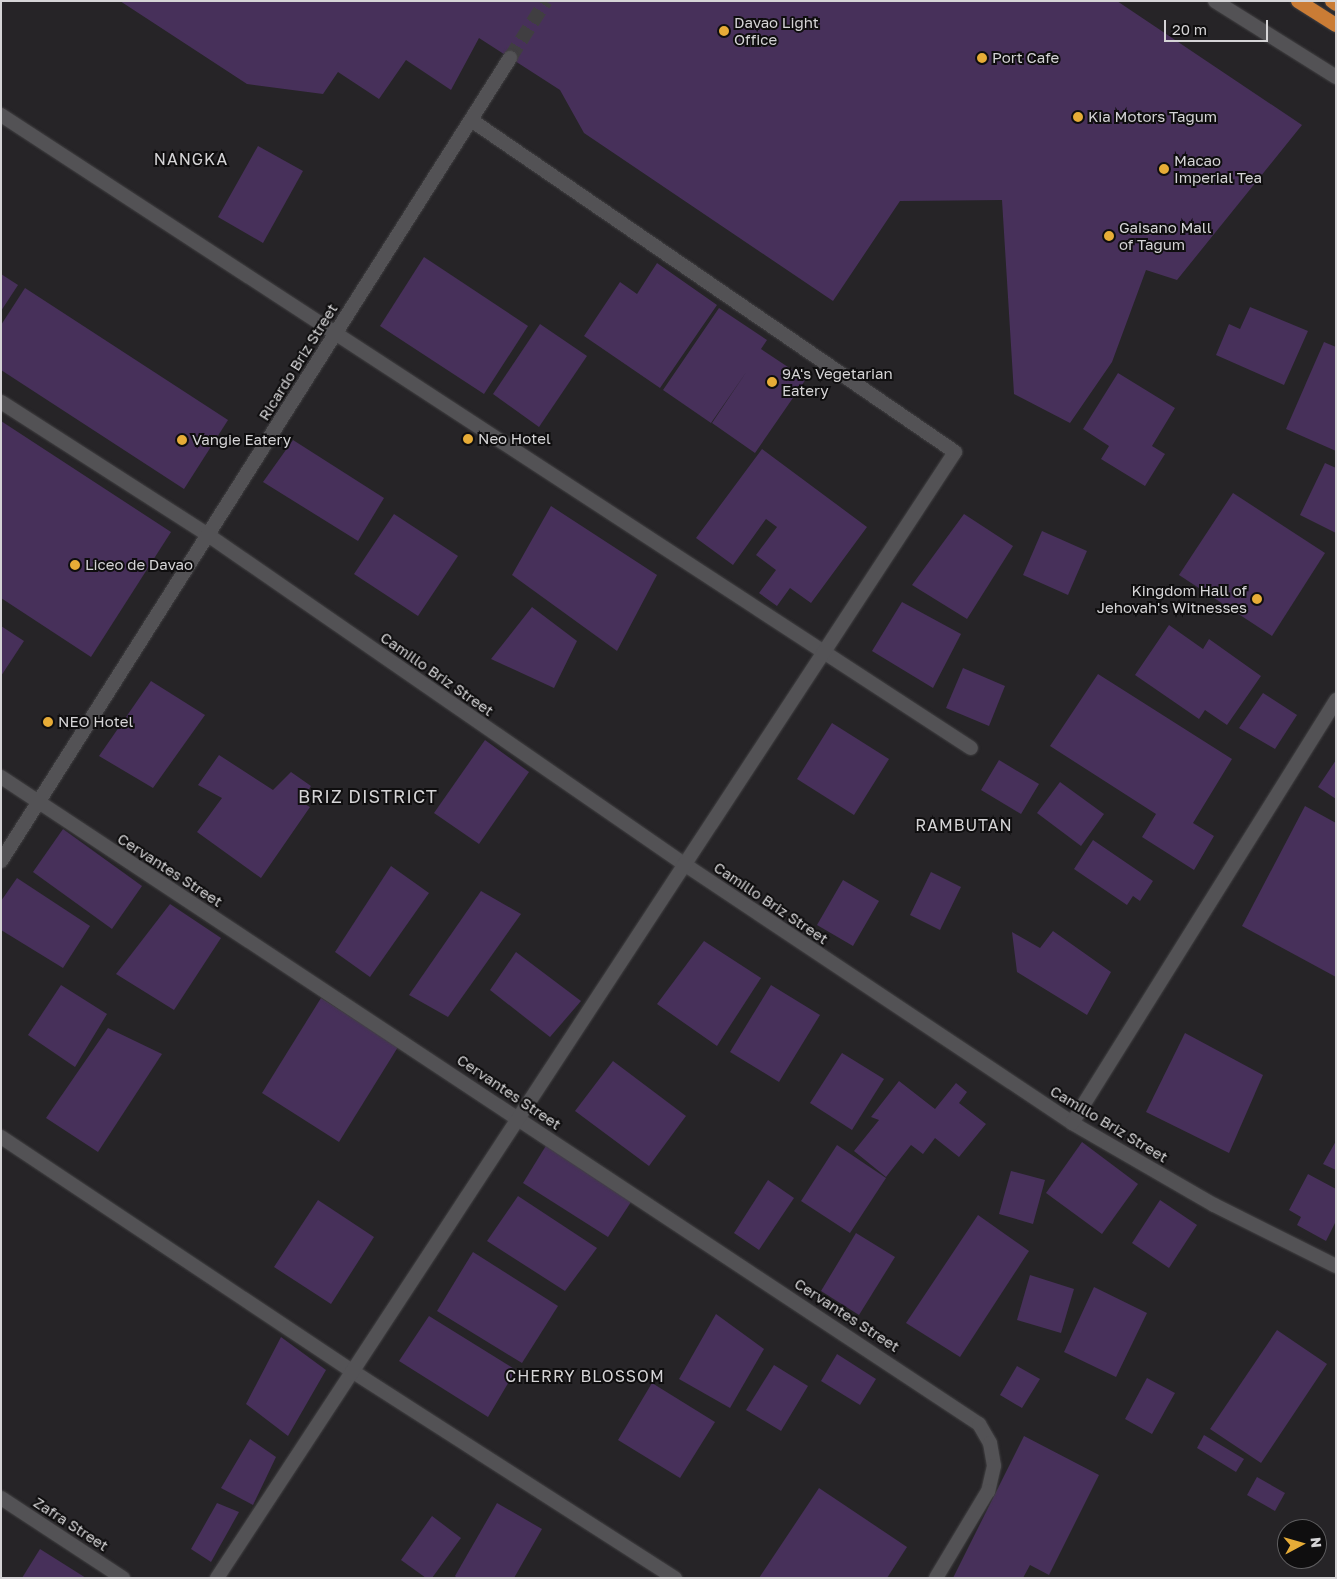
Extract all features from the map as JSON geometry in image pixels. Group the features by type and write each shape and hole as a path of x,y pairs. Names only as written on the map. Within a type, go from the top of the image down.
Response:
{"highway":[{"path":"1298,1 1336,25"},
{"path":"1332,1 1336,4"}],"street":[{"path":"1214,1 1336,77"},
{"name":"Ricardo Briz Street","path":"1,861 510,58"},
{"path":"1,115 822,653 972,748"},
{"path":"217,1578 955,452 471,120"},
{"name":"Camillo Briz Street","path":"1,402 208,535 684,864 1072,1123 1214,1205 1336,1266"},
{"path":"1072,1123 1336,700"},
{"name":"Cervantes Street","path":"1,778 959,1408 979,1424 990,1443 994,1466 988,1492 936,1578"},
{"path":"1,1137 352,1371 675,1578"},
{"name":"Zafra Street","path":"1,1498 123,1578"}],"building":[{"name":"Gaisano Mall of Tagum","path":"120,1 1117,1 1302,125 1177,280 1146,270 1112,362 1070,423 1014,394 1002,200 900,201 833,301 584,133 560,90 479,38 451,90 406,60 379,99 338,72 323,94 247,84"},
{"path":"258,146 303,171 263,243 218,217"},
{"path":"424,257 528,326 484,394 380,326"},
{"path":"657,263 717,305 660,388 584,336 620,282 637,294"},
{"path":"1,274 18,285 1,311"},
{"path":"25,288 228,420 184,489 1,370 1,325"},
{"path":"1250,307 1308,331 1284,385 1216,355 1229,324 1240,329"},
{"path":"719,308 767,340 761,349 806,379 755,453 712,423 747,371 711,423 663,390"},
{"path":"540,324 587,356 539,427 493,394"},
{"path":"1324,342 1336,347 1336,451 1286,429"},
{"path":"1118,373 1175,408 1152,446 1165,454 1145,486 1101,459 1109,446 1083,429"},
{"name":"Liceo de Davao","path":"1,421 171,532 91,657 1,598"},
{"path":"293,440 384,498 358,541 263,482"},
{"path":"762,449 867,527 811,603 790,588 777,606 759,593 776,570 756,555 777,527 766,519 733,565 696,538"},
{"path":"1325,463 1336,468 1336,533 1300,515"},
{"path":"1233,493 1325,553 1272,636 1179,575"},
{"path":"551,506 657,575 617,651 512,575"},
{"path":"394,514 458,556 418,616 354,574"},
{"path":"964,514 1013,546 967,619 912,585"},
{"path":"1042,531 1087,551 1068,595 1023,575"},
{"path":"902,602 961,634 933,688 872,651"},
{"path":"532,607 577,641 554,688 491,659"},
{"path":"1169,625 1203,649 1209,639 1261,676 1227,725 1205,710 1199,719 1135,675"},
{"path":"1,626 24,641 1,676"},
{"path":"963,668 1005,686 989,726 946,708"},
{"path":"1098,674 1232,759 1193,823 1214,836 1194,870 1142,837 1156,814 1050,746"},
{"path":"151,681 205,715 153,788 99,756"},
{"path":"1263,693 1297,715 1275,749 1239,728"},
{"path":"832,723 889,759 854,815 797,779"},
{"path":"485,740 529,772 479,844 434,813"},
{"path":"219,755 273,790 291,772 311,786 301,802 310,807 261,878 197,832 222,798 198,785"},
{"path":"999,760 1039,784 1021,814 981,790"},
{"path":"1336,760 1336,799 1318,787"},
{"path":"1060,782 1104,814 1081,846 1037,813"},
{"path":"1305,806 1336,823 1336,977 1242,926"},
{"path":"63,829 142,886 112,929 33,872"},
{"path":"1093,840 1153,881 1140,901 1133,896 1127,905 1074,869"},
{"path":"391,866 429,893 370,977 335,952"},
{"path":"931,872 961,887 940,930 910,915"},
{"path":"17,878 90,926 63,968 1,930 1,901"},
{"path":"843,880 879,901 853,946 817,925"},
{"path":"481,891 521,914 448,1017 409,995"},
{"path":"170,904 221,938 174,1010 116,974"},
{"path":"1053,931 1111,972 1087,1015 1017,972 1012,932 1040,948"},
{"path":"704,941 761,978 717,1046 657,1004"},
{"path":"516,952 581,1001 550,1037 490,990"},
{"path":"61,985 107,1014 75,1067 28,1035"},
{"path":"771,985 820,1015 779,1082 730,1052"},
{"path":"321,998 398,1047 339,1142 262,1093"},
{"path":"108,1028 162,1054 98,1152 46,1118"},
{"path":"1185,1033 1263,1075 1229,1153 1146,1112"},
{"path":"842,1053 884,1079 852,1130 810,1103"},
{"path":"613,1061 686,1116 649,1166 575,1111"},
{"path":"899,1081 935,1109 956,1083 967,1092 959,1103 986,1124 959,1157 935,1138 923,1154 911,1145 886,1177 854,1151 879,1120 871,1117"},
{"path":"1336,1141 1336,1170 1323,1164"},
{"path":"1082,1142 1138,1184 1102,1234 1046,1193"},
{"path":"547,1144 633,1199 608,1237 523,1183"},
{"path":"837,1145 886,1178 850,1233 801,1201"},
{"path":"1011,1171 1045,1180 1033,1224 999,1214"},
{"path":"1308,1174 1336,1189 1336,1221 1326,1241 1297,1225 1301,1217 1289,1210"},
{"path":"768,1180 794,1198 759,1250 734,1233"},
{"path":"518,1196 597,1248 565,1291 487,1241"},
{"path":"318,1200 374,1237 331,1304 274,1267"},
{"path":"1160,1200 1197,1225 1169,1268 1132,1243"},
{"path":"978,1215 1029,1251 960,1357 906,1323"},
{"path":"856,1233 895,1257 859,1315 821,1291"},
{"path":"473,1252 558,1306 522,1363 437,1311"},
{"path":"1030,1275 1074,1289 1061,1333 1017,1320"},
{"path":"1094,1287 1147,1313 1116,1377 1064,1352"},
{"path":"716,1314 764,1349 730,1408 679,1379"},
{"path":"429,1316 516,1370 488,1417 399,1361"},
{"path":"1277,1330 1327,1364 1261,1463 1210,1429"},
{"path":"281,1337 326,1370 288,1436 246,1404"},
{"path":"837,1354 876,1379 860,1405 821,1381"},
{"path":"774,1365 808,1386 781,1431 746,1410"},
{"path":"1017,1366 1040,1379 1022,1408 1000,1395"},
{"path":"1147,1378 1175,1393 1152,1434 1125,1419"},
{"path":"652,1383 715,1422 680,1478 618,1440"},
{"path":"1204,1435 1244,1459 1236,1472 1197,1448"},
{"path":"1024,1436 1099,1475 1049,1575 1030,1565 1023,1578 953,1578"},
{"path":"250,1439 276,1457 253,1505 221,1488"},
{"path":"1257,1477 1285,1493 1275,1511 1247,1495"},
{"path":"819,1488 907,1547 887,1578 759,1578"},
{"path":"217,1503 239,1512 211,1562 191,1549"},
{"path":"497,1503 542,1529 514,1578 457,1578 455,1576"},
{"path":"432,1516 461,1538 432,1578 426,1578 401,1560"},
{"path":"40,1549 86,1578 22,1578"}],"tunnel":[{"path":"510,58 546,1"}],"place":[{"name":"Davao Light Office","path":"724,31"},
{"name":"Port Cafe","path":"982,58"},
{"name":"Kia Motors Tagum","path":"1078,117"},
{"name":"Macao Imperial Tea","path":"1164,169"},
{"name":"Gaisano Mall of Tagum","path":"1109,236"},
{"name":"9A's Vegetarian Eatery","path":"772,382"},
{"name":"Neo Hotel","path":"468,439"},
{"name":"Vangie Eatery","path":"182,440"},
{"name":"Liceo de Davao","path":"75,565"},
{"name":"Kingdom Hall of Jehovah's Witnesses","path":"1257,599"},
{"name":"NEO Hotel","path":"48,722"}],"district":[{"name":"NANGKA","path":"191,159"},
{"name":"BRIZ DISTRICT","path":"368,796"},
{"name":"RAMBUTAN","path":"964,825"},
{"name":"CHERRY BLOSSOM","path":"585,1376"}]}
